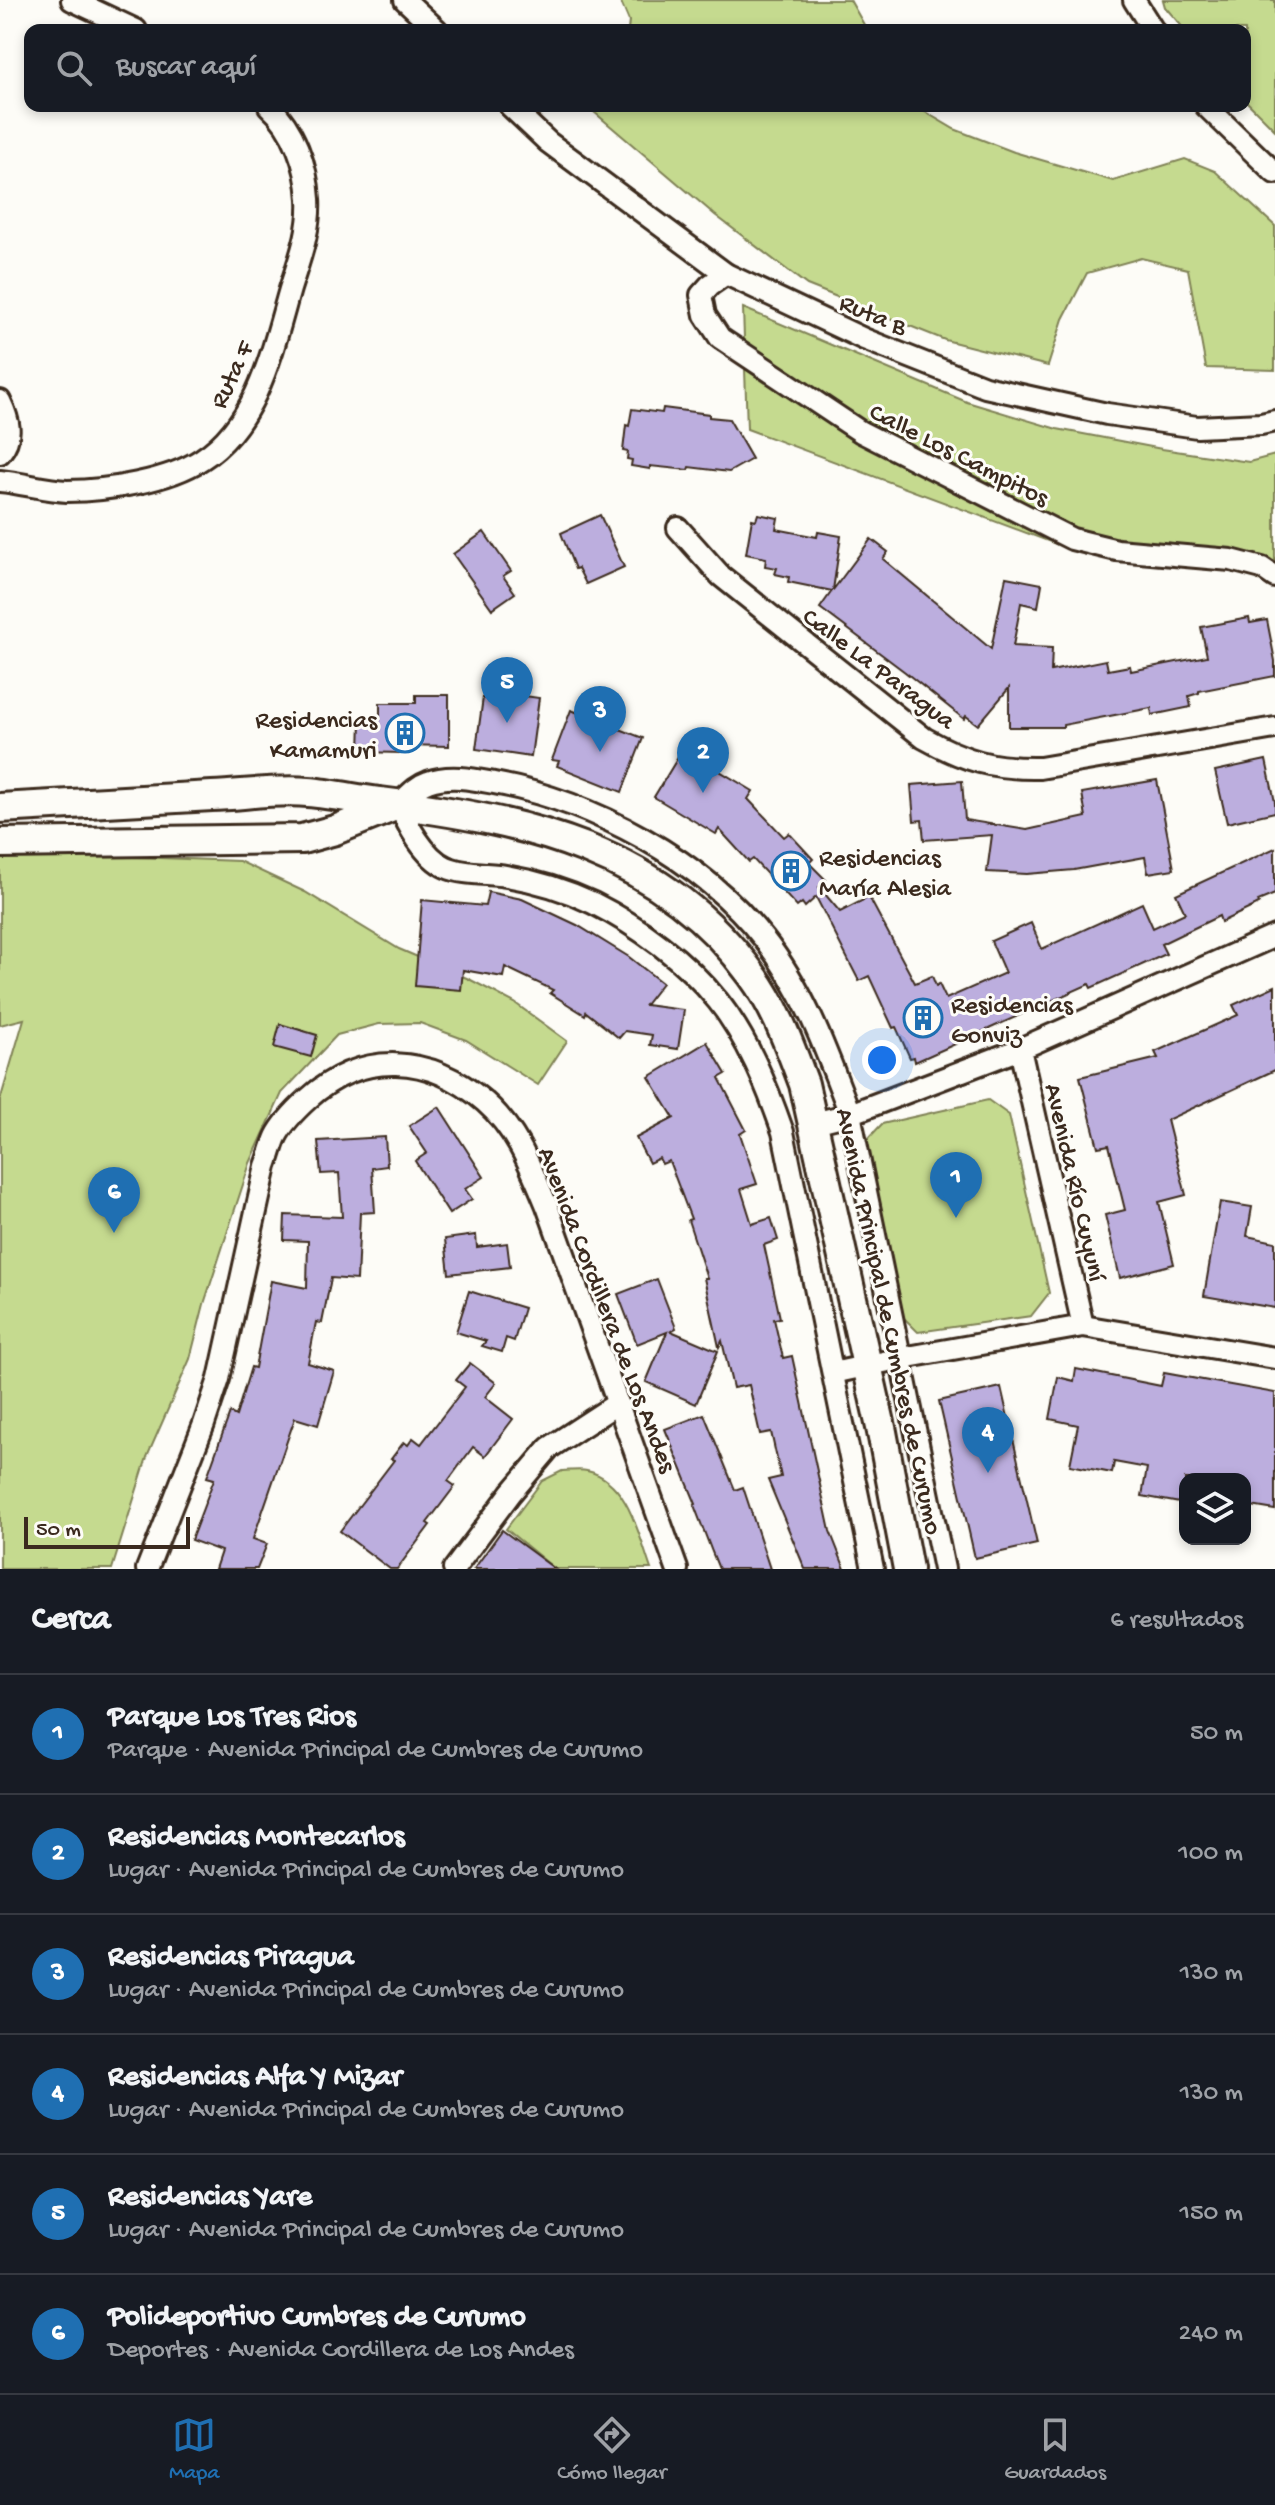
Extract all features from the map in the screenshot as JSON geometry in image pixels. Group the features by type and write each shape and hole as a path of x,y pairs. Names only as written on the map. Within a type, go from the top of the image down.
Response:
{"main road":[{"path":"0,808 307,791 399,804"},
{"path":"0,843 302,839 335,830 399,804"},
{"name":"Avenida Principal de Cumbres de Curumo","path":"399,804 500,820 565,839 627,866 684,901 733,950 754,977 789,1045 804,1084 882,1432 908,1569"}],"street":[{"path":"72,0 123,24"},
{"path":"405,0 431,24"},
{"path":"1134,0 1149,24"},
{"name":"Ruta F","path":"0,481 64,491 138,483 201,460 226,439 238,423 269,359 307,234 309,201 305,171 293,137 276,112"},
{"name":"Ruta B","path":"516,112 548,142 726,274 864,339 985,387 1107,414 1197,427 1275,421"},
{"path":"1212,112 1275,173"},
{"name":"Calle Los Campitos","path":"726,274 701,295 705,315 720,338 861,432 1072,539 1117,550 1231,560 1262,568 1275,577"},
{"path":"0,401 9,422 8,443 0,453"},
{"name":"Calle La Paragua","path":"678,528 721,576 924,738 954,755 981,764 1040,768 1275,728"},
{"name":"Avenida Principal de Cumbres de Curumo","path":"399,804 416,788 446,778 474,779 554,797 642,839 698,873 740,911 781,962 812,1019 850,1114 944,1569"},
{"path":"399,804 407,825 444,866 536,882 591,902 631,926 676,958 718,1000 749,1050 766,1084 783,1132 873,1569"},
{"path":"814,1123 850,1114 1020,1049 1274,936"},
{"name":"Avenida Río Cuyuní","path":"1020,1049 1083,1326"},
{"name":"Avenida Cordillera de Los Andes","path":"147,1569 219,1379 266,1166 277,1135 298,1108 324,1085 358,1068 387,1063 418,1066 452,1077 485,1102 506,1124 525,1154 547,1206 677,1569"},
{"path":"833,1373 1083,1326 1275,1358"},
{"path":"454,1569 549,1448 618,1403"}],"green space":[{"path":"620,0 850,0 864,24 629,24"},
{"path":"1163,0 1275,0 1275,130 1251,106 1251,24 1180,24"},
{"path":"594,112 925,112 954,129 1014,152 1113,181 1185,159 1215,171 1275,226 1275,370 1206,368 1188,269 1141,258 1087,273 1063,319 1048,366 945,340 807,285 715,215"},
{"path":"743,308 967,402 1057,429 1249,462 1275,455 1275,568 1072,550 747,429"},
{"path":"0,852 239,861 305,892 399,949 515,1003 567,1041 538,1085 466,1040 420,1023 379,1024 337,1035 282,1093 250,1163 204,1304 190,1359 147,1457 112,1569 0,1569 0,1101 24,1019 0,1025"},
{"path":"988,1100 1009,1115 1049,1293 1031,1316 918,1332 903,1317 864,1143 882,1124"},
{"path":"562,1471 587,1471 613,1485 630,1511 651,1569 555,1569 506,1529 542,1481"}],"building":[{"path":"663,408 729,419 752,459 729,472 689,467 688,470 631,466 632,460 627,459 628,452 623,451 626,425 629,426 632,409 662,413"},
{"path":"758,514 778,518 776,529 817,537 818,532 841,536 833,590 871,539 888,552 883,559 991,649 1006,577 1042,584 1038,607 1021,603 1013,646 1052,648 1051,671 1106,660 1108,670 1130,666 1131,671 1207,656 1201,627 1249,618 1250,623 1267,620 1275,676 1199,691 1189,696 1191,707 1152,715 1151,708 1063,727 1009,727 1009,688 978,725 966,716 964,719 820,608 832,591 788,582 789,577 775,574 777,568 765,566 766,558 746,554 752,519 756,520"},
{"path":"600,515 624,567 586,584 578,568 575,569 561,533"},
{"path":"484,532 511,571 503,576 515,593 492,609 453,554"},
{"path":"484,690 539,698 531,757 476,749"},
{"name":"Residencias Kamamuri","path":"416,695 449,695 449,746 401,745 401,753 360,752 361,720 380,720 380,703 416,703"},
{"path":"571,710 643,738 622,792 557,766 559,761 552,760"},
{"path":"683,749 753,791 748,799 784,837 789,833 813,859 809,863 826,880 819,887 840,912 869,897 915,983 932,976 946,999 1005,973 991,941 1031,923 1042,949 1142,903 1153,928 1185,913 1176,894 1275,848 1275,894 1221,922 1219,916 1161,944 1166,954 1091,988 1089,984 915,1062 914,1057 910,1058 896,1027 893,1028 869,976 859,981 816,897 805,907 802,903 797,907 753,859 749,862 719,829 716,834 654,797"},
{"path":"1266,760 1275,812 1227,823 1215,771"},
{"path":"1157,780 1174,869 1148,873 1145,857 1074,870 1027,874 987,872 992,835 924,840 922,820 914,821 911,785 962,781 965,820 1027,830 1086,817 1082,793"},
{"path":"488,892 522,899 577,925 629,957 662,983 645,1005 684,1010 678,1049 650,1045 652,1035 625,1031 619,1038 586,1012 585,1015 550,993 553,990 505,967 503,977 463,970 461,990 415,986 422,900 485,906"},
{"path":"1275,986 1275,1070 1167,1120 1186,1195 1159,1202 1174,1264 1120,1278 1105,1215 1125,1210 1109,1145 1098,1147 1080,1077 1158,1058 1155,1052 1238,1015 1233,1005"},
{"path":"280,1024 317,1035 311,1057 274,1047"},
{"path":"707,1042 726,1074 719,1078 746,1130 740,1134 757,1184 741,1189 752,1224 771,1218 778,1240 764,1245 780,1318 774,1319 783,1358 792,1356 830,1531 845,1569 805,1569 768,1480 781,1477 771,1432 760,1434 749,1385 733,1388 722,1341 719,1347 704,1278 707,1278 688,1220 691,1219 669,1161 662,1164 659,1158 649,1163 636,1138 674,1118 649,1077"},
{"path":"439,1107 484,1177 465,1189 472,1199 449,1214 415,1161 427,1153 409,1126"},
{"path":"385,1137 387,1166 372,1168 375,1212 360,1213 357,1280 331,1278 322,1323 316,1322 308,1363 334,1371 318,1425 295,1418 253,1539 267,1544 257,1569 215,1569 221,1551 191,1540 214,1479 207,1477 230,1413 236,1416 251,1367 255,1368 271,1281 307,1288 308,1241 284,1240 285,1215 342,1217 339,1173 321,1174 318,1141"},
{"path":"1220,1202 1252,1207 1247,1236 1275,1242 1275,1308 1204,1296"},
{"path":"476,1235 477,1247 507,1243 510,1267 449,1274 445,1239"},
{"path":"657,1279 676,1328 671,1331 718,1351 696,1404 646,1382 667,1332 637,1344 618,1294"},
{"path":"469,1291 524,1308 514,1341 506,1338 502,1352 482,1346 486,1341 456,1332"},
{"path":"470,1363 496,1383 485,1397 513,1419 485,1456 473,1447 448,1481 455,1486 427,1523 430,1525 397,1569 390,1569 340,1531 404,1442 408,1445 413,1438 421,1444 465,1387 456,1380"},
{"path":"1076,1369 1161,1386 1164,1373 1275,1393 1275,1510 1251,1506 1251,1473 1179,1473 1179,1503 1142,1496 1147,1468 1114,1462 1112,1473 1070,1465 1078,1425 1050,1419 1058,1377 1074,1381"},
{"path":"1001,1387 1037,1544 975,1558 939,1401"},
{"path":"704,1414 735,1490 743,1487 770,1569 719,1569 665,1429"},
{"path":"502,1530 555,1569 474,1569"}],"place":[{"name":"Residencias Yare","path":"507,723"},
{"name":"Residencias Kamamuri","path":"405,733"},
{"name":"Residencias Piragua","path":"600,752"},
{"name":"Residencias Montecarlos","path":"703,793"},
{"name":"Residencias María Alesia","path":"791,871"},
{"name":"Residencias Gonviz","path":"923,1018"},
{"name":"Parque Los Tres Rios","path":"956,1218"},
{"name":"Polideportivo Cumbres de Curumo","path":"114,1233"},
{"name":"Residencias Alfa Y Mizar","path":"988,1473"}]}
